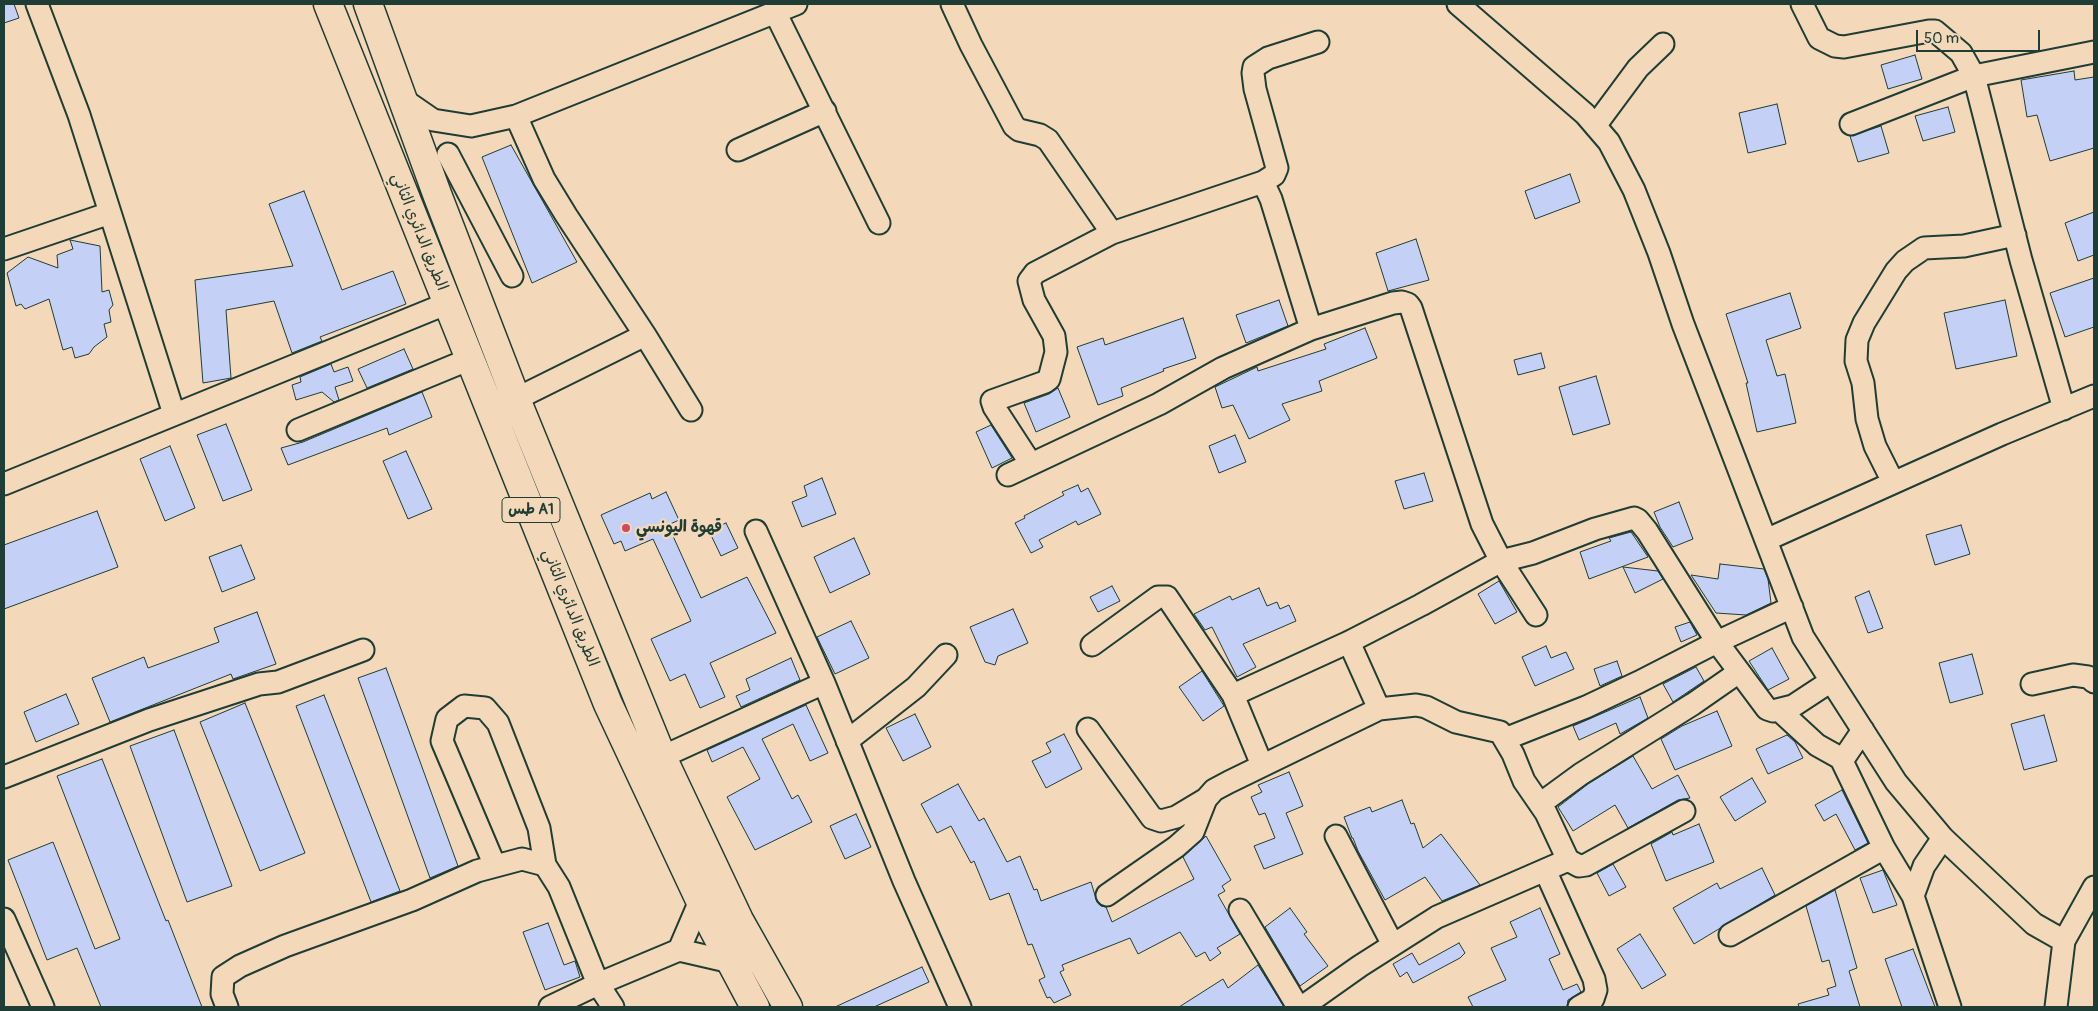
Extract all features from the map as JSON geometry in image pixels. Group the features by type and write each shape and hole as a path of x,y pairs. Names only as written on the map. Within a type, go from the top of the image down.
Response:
{"highway":[{"name":"الطريق الدائري الثاني","path":"328,4 608,704 700,901 755,1007"},
{"name":"الطريق الدائري الثاني","path":"368,4 437,194 516,399 662,757 739,920 788,1007"}],"street":[{"path":"37,4 79,116 174,414"},
{"path":"404,100 433,120 471,126 516,116 796,4"},
{"path":"952,4 971,45 1014,126 1019,130 1040,135 1048,140 1112,233"},
{"path":"1458,4 1553,86 1609,142 1634,190 1803,637 1862,730 1896,782 1943,838 2034,924 2064,941"},
{"path":"1802,4 1819,38 1835,46 1844,47 1935,31 1961,53 1974,76 2015,235 2064,409"},
{"path":"776,12 879,223"},
{"path":"1031,464 992,401 1049,379 1056,352 1054,336 1034,300 1029,281 1035,272 1112,233 1263,182 1274,175 1277,168 1254,90 1254,67 1268,58 1318,42"},
{"path":"1595,126 1638,68 1663,44"},
{"path":"1851,124 1974,76 2094,52"},
{"path":"738,150 825,111"},
{"path":"516,116 544,179 588,251 645,335 691,410"},
{"path":"437,194 448,154 471,126"},
{"path":"448,154 512,276"},
{"path":"1263,182 1271,199 1311,329"},
{"path":"4,249 110,213"},
{"path":"1893,482 1875,446 1867,419 1863,384 1856,361 1857,340 1864,323 1900,266 1905,260 1924,248 1964,246 2015,235"},
{"path":"1008,475 1159,404 1223,368 1311,329 1393,303 1402,302 1408,304 1482,524 1501,560 1536,615"},
{"path":"4,484 448,304"},
{"path":"516,399 645,335"},
{"path":"298,430 470,359"},
{"path":"1766,540 1893,482 2094,396"},
{"path":"1233,695 1349,642 1421,606 1501,560 1533,553 1627,519 1638,520 1647,531 1717,642 1763,705 1773,711 1793,706 1831,681"},
{"path":"756,530 824,683 904,881 960,1007"},
{"path":"1092,645 1158,597 1166,597 1233,695 1262,765"},
{"path":"1505,739 1586,707 1717,642 1792,608"},
{"path":"1349,642 1379,709"},
{"path":"4,777 149,720 259,684 278,682 362,650"},
{"path":"847,741 916,687 946,655"},
{"path":"1540,804 1581,774 1654,729 1739,672"},
{"path":"2032,684 2073,675 2088,677 2094,682"},
{"path":"662,757 824,683"},
{"path":"1088,729 1152,818 1161,821 1176,817 1206,799 1214,790 1262,765 1379,709 1416,705 1426,707 1456,722 1500,732 1524,781 1546,813 1568,860 1579,866 1586,865 1684,811"},
{"path":"495,866 442,741 447,719 464,706 485,708 498,723 539,828 545,865 559,887 598,984 613,1007"},
{"path":"1779,710 1817,745 1842,759 1884,848 1913,896 1950,1007"},
{"path":"1842,759 1862,730"},
{"path":"1107,894 1176,847 1193,832 1206,799"},
{"path":"1336,836 1394,945"},
{"path":"1913,896 1924,866 1943,838"},
{"path":"1730,935 1884,848"},
{"path":"228,1007 222,994 223,977 240,966 285,946 412,900 495,866 522,858 545,865"},
{"path":"1302,1007 1437,917 1568,860"},
{"path":"1545,870 1594,978 1596,990 1593,999 1580,1007"},
{"path":"2056,1007 2064,941 2094,887"},
{"path":"679,950 700,901"},
{"path":"1240,910 1298,1007"},
{"path":"4,919 43,1007"},
{"path":"550,1007 598,984 679,950 731,962"}],"building":[{"path":"4,4 14,4 19,18 4,23"},
{"path":"1915,55 1922,79 1888,89 1881,65"},
{"path":"2074,71 2075,80 2094,77 2094,148 2050,161 2037,115 2027,117 2021,80"},
{"path":"1777,104 1786,144 1748,153 1739,113"},
{"path":"1948,107 1955,132 1923,141 1915,116"},
{"path":"1881,126 1889,153 1858,162 1850,136"},
{"path":"511,145 577,262 532,283 482,157"},
{"path":"1570,174 1580,202 1535,219 1525,191"},
{"path":"304,191 342,290 393,271 406,304 320,337 322,341 292,353 274,301 226,310 231,378 203,383 195,280 293,266 269,204"},
{"path":"2094,212 2094,255 2078,261 2065,223"},
{"path":"1416,239 1429,280 1388,291 1376,253"},
{"path":"70,240 100,246 102,292 109,290 113,305 109,310 111,322 104,324 107,337 94,347 89,354 75,358 72,347 63,350 49,299 25,309 21,304 16,306 7,273 28,257 58,268 57,255 73,249"},
{"path":"2094,278 2094,327 2065,337 2050,293"},
{"path":"1790,293 1801,328 1766,340 1777,376 1785,374 1796,423 1757,432 1746,383 1748,383 1726,314"},
{"path":"1279,300 1288,326 1246,343 1236,315"},
{"path":"2005,300 2017,356 1956,369 1944,313"},
{"path":"1183,318 1196,358 1163,369 1164,371 1121,388 1123,396 1098,405 1077,347 1103,338 1105,345"},
{"path":"1365,328 1377,358 1319,381 1322,391 1282,404 1290,420 1249,439 1233,405 1222,408 1215,387 1257,367 1258,371 1326,349 1324,344"},
{"path":"404,349 413,369 367,388 358,369"},
{"path":"1541,353 1545,368 1518,375 1514,360"},
{"path":"331,364 334,372 348,367 353,381 335,387 339,400 334,402 322,392 296,400 292,385 301,382 300,377"},
{"path":"1596,376 1610,424 1573,435 1559,387"},
{"path":"1058,388 1070,417 1036,432 1024,403 1049,394"},
{"path":"422,392 432,417 389,435 387,428 288,465 281,448 303,442"},
{"path":"226,424 252,490 223,501 197,435"},
{"path":"991,425 1012,458 992,468 976,432"},
{"path":"1235,435 1246,462 1219,473 1209,446"},
{"path":"170,446 195,508 165,521 140,459"},
{"path":"406,451 432,509 408,519 383,461"},
{"path":"1424,473 1433,501 1404,509 1395,481"},
{"path":"822,478 836,514 802,527 792,502 807,496 804,486"},
{"path":"1078,485 1081,492 1088,488 1101,514 1078,525 1076,521 1039,540 1043,547 1031,553 1015,523 1025,518 1024,516 1064,495 1062,492"},
{"path":"666,492 679,520 668,525 701,598 747,577 776,633 710,663 725,697 700,708 685,674 670,681 651,639 691,621 653,539 625,551 621,541 614,544 601,515 650,493 652,499"},
{"path":"1679,502 1693,539 1673,547 1660,527 1654,512"},
{"path":"97,511 118,567 4,609 4,545"},
{"path":"726,523 738,548 721,556 709,531"},
{"path":"1961,525 1970,554 1935,565 1926,535"},
{"path":"1631,532 1648,557 1589,579 1580,552 1611,541 1609,538"},
{"path":"854,538 870,574 830,593 814,557"},
{"path":"241,545 255,579 222,592 209,557"},
{"path":"1720,564 1764,569 1768,579 1771,603 1746,615 1716,613 1691,575 1718,579"},
{"path":"1623,567 1658,571 1663,579 1635,593"},
{"path":"1499,581 1517,612 1495,624 1478,594"},
{"path":"1112,586 1120,601 1098,612 1090,597"},
{"path":"1259,588 1267,606 1277,602 1280,609 1289,605 1296,621 1243,644 1256,667 1237,677 1212,627 1205,630 1194,614 1230,596 1232,600"},
{"path":"1869,591 1883,628 1868,633 1855,597"},
{"path":"1013,609 1028,643 998,656 995,665 985,662 970,627"},
{"path":"257,612 276,664 233,679 231,674 110,722 92,678 144,657 148,668 219,642 214,628"},
{"path":"851,621 869,658 835,674 817,637"},
{"path":"1690,622 1697,635 1681,642 1675,627"},
{"path":"1546,646 1551,658 1566,652 1574,669 1535,686 1522,657"},
{"path":"1772,648 1789,679 1768,690 1749,661"},
{"path":"1972,654 1983,694 1950,703 1939,663"},
{"path":"791,658 800,680 741,707 736,696 750,690 746,679"},
{"path":"1617,661 1622,676 1600,686 1594,669"},
{"path":"1696,667 1704,681 1673,702 1663,684"},
{"path":"386,668 458,866 430,878 358,678"},
{"path":"1202,671 1224,706 1203,721 1179,687"},
{"path":"66,694 79,724 36,742 24,712"},
{"path":"324,695 400,891 371,902 296,706"},
{"path":"1640,697 1648,718 1620,734 1616,723 1579,740 1573,726"},
{"path":"245,703 305,853 260,871 200,722"},
{"path":"806,705 828,753 810,761 793,724 762,739 792,799 798,795 812,822 755,850 727,797 760,779 743,747 712,762 707,750"},
{"path":"1717,711 1732,746 1675,770 1661,739 1682,726"},
{"path":"915,714 931,747 903,761 886,728"},
{"path":"2044,715 2057,761 2024,770 2011,724"},
{"path":"174,730 232,886 187,902 130,746"},
{"path":"1064,734 1082,769 1046,788 1032,761 1051,752 1046,743"},
{"path":"1787,735 1795,742 1803,758 1768,774 1756,749"},
{"path":"1633,756 1652,789 1678,775 1690,798 1678,800 1628,828 1615,805 1573,831 1558,807 1588,784"},
{"path":"102,759 202,1007 101,1007 77,948 47,960 8,860 53,842 95,949 120,939 57,776"},
{"path":"1289,772 1303,806 1286,813 1303,854 1264,869 1254,846 1275,838 1265,813 1259,815 1251,797 1262,792 1258,785"},
{"path":"1752,778 1766,802 1735,821 1720,797"},
{"path":"958,784 979,821 984,818 1007,862 1020,856 1034,890 1037,889 1041,901 1091,882 1097,902 1101,906 1106,907 1112,922 1194,879 1183,857 1206,836 1231,880 1222,886 1225,891 1218,895 1240,934 1217,948 1221,953 1210,961 1205,952 1196,957 1180,932 1138,954 1130,938 1062,965 1064,970 1060,972 1071,995 1054,1003 1050,997 1047,998 1039,980 1045,977 1032,944 1028,945 1009,893 990,900 974,861 971,863 951,826 937,833 921,804"},
{"path":"1842,790 1868,843 1855,850 1836,814 1824,821 1815,805"},
{"path":"1402,800 1411,824 1414,823 1423,848 1441,834 1480,885 1442,901 1425,877 1385,900 1358,851 1344,817 1370,807 1372,812"},
{"path":"856,814 871,847 845,859 830,826"},
{"path":"1699,824 1714,862 1666,881 1651,844 1672,832 1673,835"},
{"path":"1613,864 1626,887 1609,896 1597,873"},
{"path":"1762,868 1775,895 1694,944 1673,908 1717,883 1720,889"},
{"path":"1883,870 1897,905 1873,913 1860,878"},
{"path":"1835,890 1857,968 1849,971 1860,1007 1799,1007 1798,1004 1829,995 1827,989 1836,986 1829,960 1822,962 1806,906"},
{"path":"1290,908 1307,932 1304,934 1328,966 1300,986 1265,927"},
{"path":"1540,908 1560,954 1549,959 1563,990 1577,984 1581,992 1568,1000 1567,1007 1473,1007 1468,997 1506,980 1491,948 1517,937 1510,922"},
{"path":"548,923 564,965 575,961 580,977 545,990 523,932"},
{"path":"1640,934 1666,975 1642,989 1617,949"},
{"path":"1459,943 1465,953 1460,958 1413,983 1407,972 1400,977 1393,964 1412,953 1419,965"},
{"path":"1913,949 1935,1007 1902,1007 1885,959"},
{"path":"1258,965 1284,1007 1179,1007 1223,979 1228,988"},
{"path":"922,967 929,982 874,1007 835,1007"}],"place":[{"name":"قهوة اليونسي","path":"626,528"}]}
